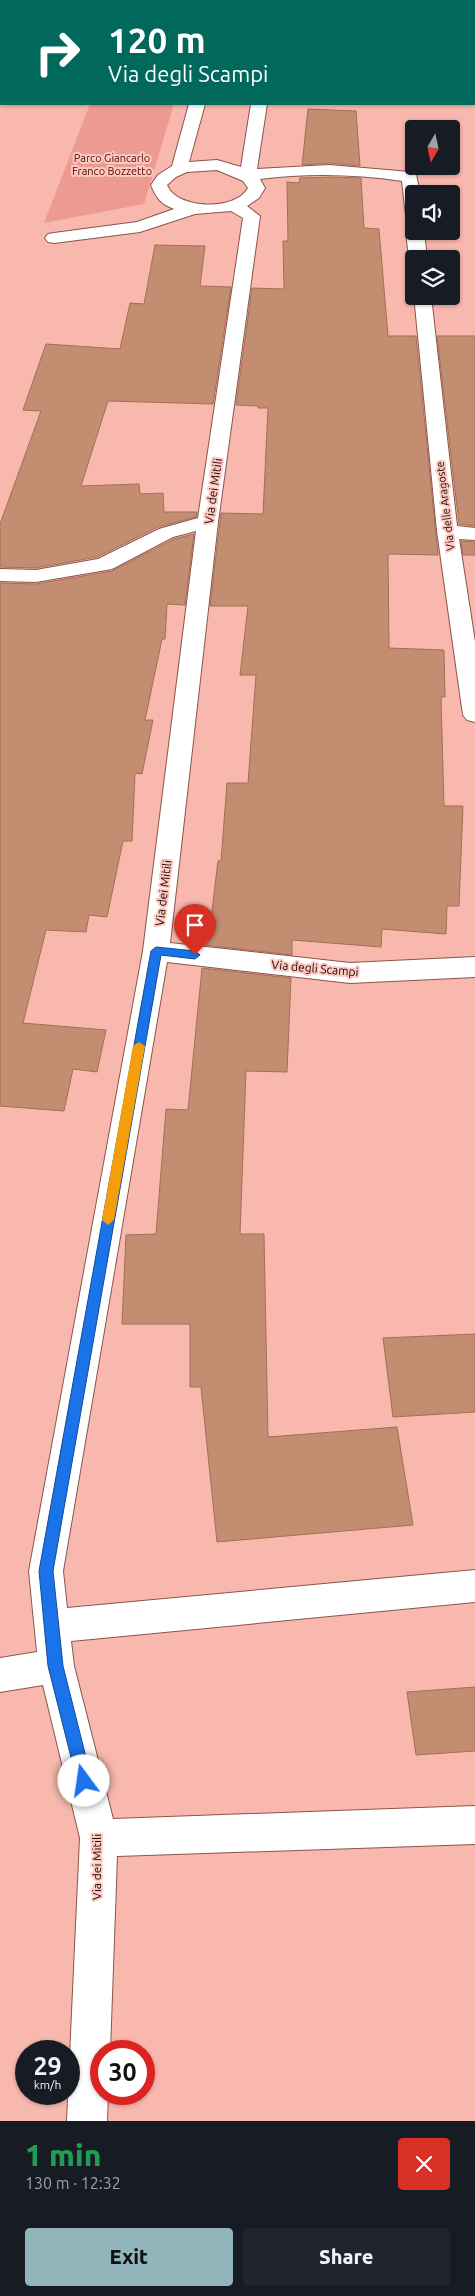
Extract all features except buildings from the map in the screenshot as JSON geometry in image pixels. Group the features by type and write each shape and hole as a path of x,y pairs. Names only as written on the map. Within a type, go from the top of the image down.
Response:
{"street":[{"path":"179,169 197,105"},
{"path":"248,175 259,105"},
{"path":"217,165 229,167 248,175 254,181 256,188 253,194 234,205 222,208 195,208 172,202 160,191 159,185 162,179 179,169 217,165"},
{"path":"248,175 320,169 369,171 410,177 411,185"},
{"name":"Via dei Mitili","path":"86,2121 99,1838 56,1666 46,1571 156,951 208,522 252,216 234,205"},
{"path":"54,238 140,228 195,208"},
{"name":"Via delle Aragoste","path":"423,305 447,531 475,715"},
{"path":"0,575 36,576 104,564 166,533 208,522"},
{"path":"447,531 475,534"},
{"name":"Via degli Scampi","path":"156,951 350,973 475,967"},
{"path":"51,1626 475,1586"},
{"path":"0,1675 56,1666"},
{"path":"99,1838 475,1825"}],"green space":[{"name":"Parco Giancarlo Franco Bozzetto","path":"90,105 174,105 144,204 44,223"}],"slow traffic":[{"path":"108,1220 139,1046"}],"route":[{"path":"84,1781 56,1666 46,1571 156,951 195,955"}]}
